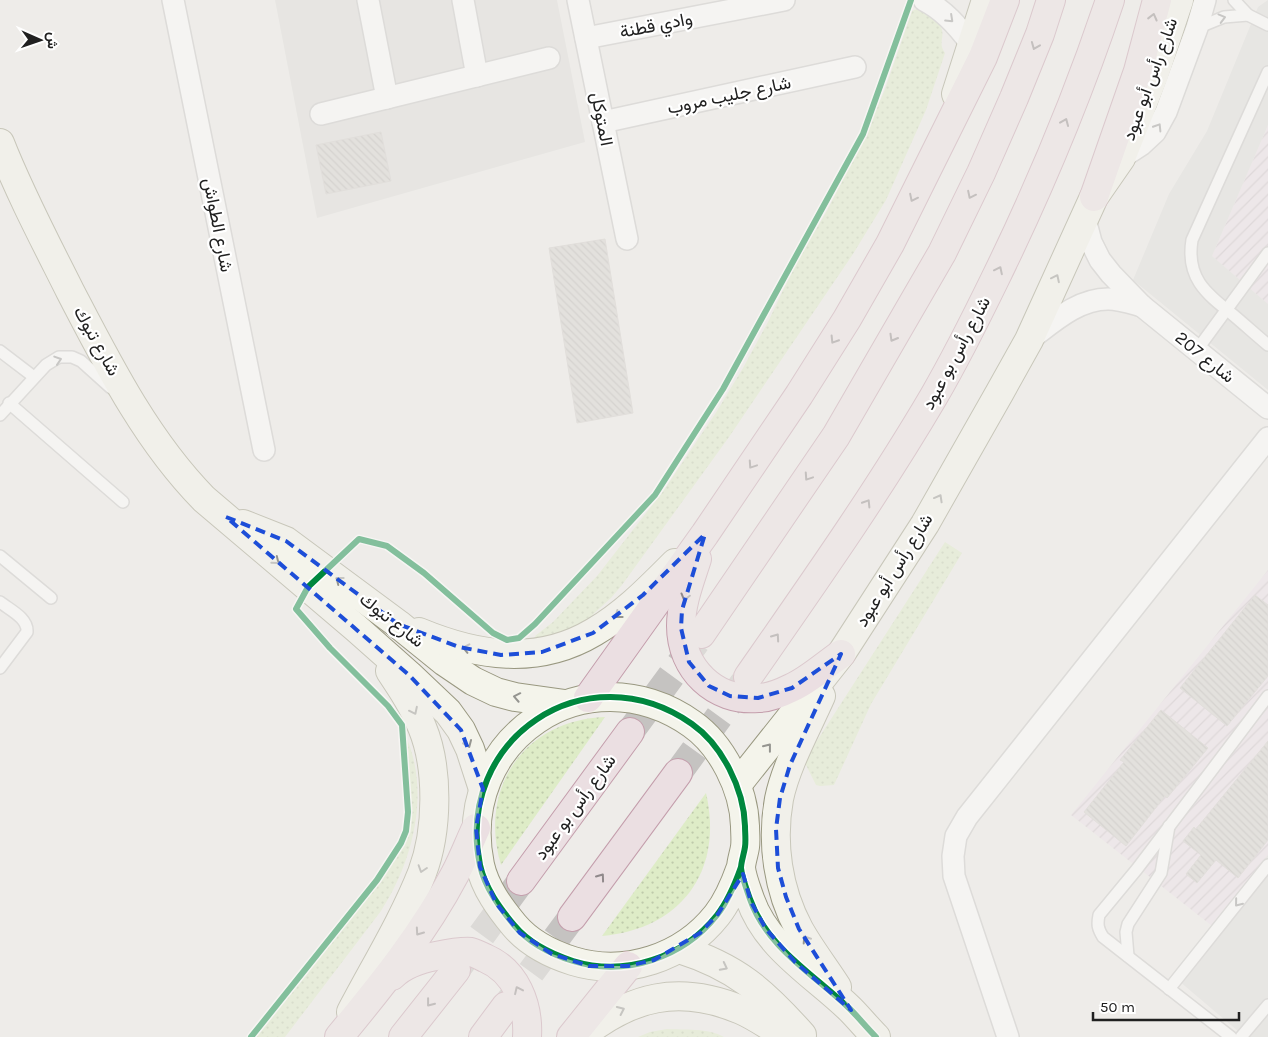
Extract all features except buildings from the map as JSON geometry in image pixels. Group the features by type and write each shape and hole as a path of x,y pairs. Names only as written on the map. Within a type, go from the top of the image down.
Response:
{"highway":[{"path":"577,701 705,534 800,395 847,319 890,244 982,58 1005,0"},
{"path":"701,634 836,436 942,253 981,173 1014,98 1040,34 1050,0"},
{"name":"شارع رأس بو عبود","path":"748,677 847,535 934,396 1011,246 1047,166 1075,99 1110,0"},
{"path":"1089,208 1138,71 1157,0"},
{"path":"705,534 682,610 681,628 682,643 689,662 698,676 709,686 730,696 758,698 792,688 842,654"},
{"name":"شارع رأس بو عبود","path":"521,881 630,732"},
{"path":"572,916 678,773"},
{"path":"379,989 428,919 451,881 476,828"},
{"path":"338,1037 397,971 420,959 444,954 471,952 495,962 514,980 524,1002 528,1025 527,1037"},
{"path":"571,1037 628,966"},
{"path":"403,1037 456,970"},
{"path":"483,1037 506,1006"}],"street":[{"name":"شارع الطواش","path":"173,0 264,450"},
{"path":"368,0 387,98"},
{"path":"463,0 477,76"},
{"name":"المتوكل","path":"578,0 626,239"},
{"name":"وادي قطنة","path":"586,38 784,0"},
{"path":"924,0 948,16 961,29 971,44"},
{"path":"942,139 986,0"},
{"name":"شارع رأس أبو عبود","path":"737,785 842,654 925,524 1028,340 1089,208 1121,158 1154,75 1179,0"},
{"name":"شارع رأس أبو عبود","path":"1121,158 1141,145 1155,132 1166,112 1197,28 1205,0"},
{"path":"320,114 549,58"},
{"name":"شارع جليب مروب","path":"603,122 855,67"},
{"name":"شارع تبوك","path":"2,155 96,342 138,413 181,475 204,499 410,675 448,712 462,730 483,789"},
{"path":"1089,208 1091,242 1100,260 1142,306"},
{"name":"شارع رأس أبو عبود","path":"1028,340 1072,309 1089,302 1105,299 1142,306"},
{"name":"شارع 207","path":"1142,306 1268,408"},
{"path":"1008,1037 954,876 953,856 956,836 967,817 1268,438"},
{"name":"شارع تبوك","path":"226,517 286,541 398,624 445,662 473,681 496,692 515,697 577,701 626,697 662,706 694,725 720,752 737,785 745,822 745,845 741,867"},
{"path":"398,624 459,647 482,652 501,655 542,652 593,633 618,616 643,595 705,534"},
{"path":"338,1037 405,909 422,871 431,834 435,796 432,763 422,728 409,700 390,671 356,628"},
{"path":"842,654 790,766 780,798 776,829 778,868 786,897 799,929 851,1010"},
{"path":"577,701 538,718 514,737 496,761 483,789 476,828 480,867 496,903 520,933 552,954 589,966 628,966 654,960 679,949 700,933 718,914 732,892 741,867"},
{"path":"741,867 751,902 766,929 795,962 851,1010 876,1037"},
{"path":"679,949 705,957 731,970 755,988 785,1015 789,1036"},
{"path":"580,1037 616,1012 650,999 670,996 693,997 726,1004 789,1036"}],"lane":[{"path":"1234,0 1248,15 1268,25"},
{"path":"1197,28 1224,17 1248,15"},
{"path":"1268,72 1192,240 1191,261 1198,282 1204,290 1268,345"},
{"path":"1197,350 1268,253"},
{"path":"0,350 34,377"},
{"path":"0,415 9,403 46,365 59,357 81,361 138,413"},
{"path":"9,403 123,502"},
{"path":"0,556 51,598"},
{"path":"0,602 26,621 28,626 28,632 0,668"},
{"path":"1231,1037 1103,937 1097,923 1099,916 1137,869 1268,696"},
{"path":"1128,956 1126,932 1128,924 1161,873 1169,825"},
{"path":"1169,988 1268,865"},
{"path":"1241,1037 1268,1005"}],"highlighted area":[{"path":"226,517 286,541 398,624 459,647 501,655 542,652 593,633 643,595 705,534 682,610 681,628 689,662 709,686 730,696 758,698 792,688 841,654 790,765 780,798 776,829 778,868 786,897 799,929 851,1010 795,962 766,929 751,902 743,874 718,914 700,933 654,960 628,966 589,966 552,954 520,933 496,903 480,867 476,828 483,789 461,730 409,675"}],"shaded area":[{"path":"275,0 557,0 585,142 317,218"},
{"path":"1268,0 1268,125 1212,256 1268,304 1268,390 1133,280 1169,194 1207,131 1258,7"},
{"path":"1268,125 1268,304 1212,256"},
{"path":"1268,570 1268,855 1212,926 1071,815"},
{"path":"1268,855 1268,1037 1245,1037 1172,975"}],"green space":[{"path":"917,9 932,17 941,26 942,47 945,53 926,110 886,200 853,254 729,437 622,585 588,619 549,637 536,638 535,636 553,622 597,576 664,490 717,411 769,320 795,265 828,209 857,151 884,92 912,11"},
{"path":"945,542 962,553 871,704 834,785 816,785 805,763 813,747"},
{"path":"605,717 501,865 496,837 496,810 502,785 514,763 530,745 551,731 576,721"},
{"path":"403,730 412,752 417,799 410,847 393,891 381,911 285,1037 256,1037 378,881 401,848 410,820"},
{"path":"706,793 710,821 708,847 702,871 690,891 674,908 654,922 630,931 602,936"},
{"path":"667,1029 711,1032 724,1037 638,1037 650,1032"}],"tunnel":[{"path":"630,732 699,638"},
{"path":"678,773 748,677"},
{"path":"457,969 521,881"},
{"path":"506,1006 572,917"}],"cycle path":[{"path":"251,1037 377,880 401,843 406,831 408,812 402,725 388,706 330,648 296,609 308,587 359,539 387,546 424,573 493,633 507,640 519,638 535,624 655,495 723,389 863,134 911,0"},
{"path":"741,867 731,892 717,915 687,943 670,953 632,965 613,967 573,961 541,947 526,937 498,905 485,882 480,865 477,820 487,779 508,746 536,720 571,703 610,697 651,704 692,724 703,733 722,756 741,797 745,826 745,844 741,866 750,899 758,916 768,932 793,960 850,1009 876,1037"}]}
